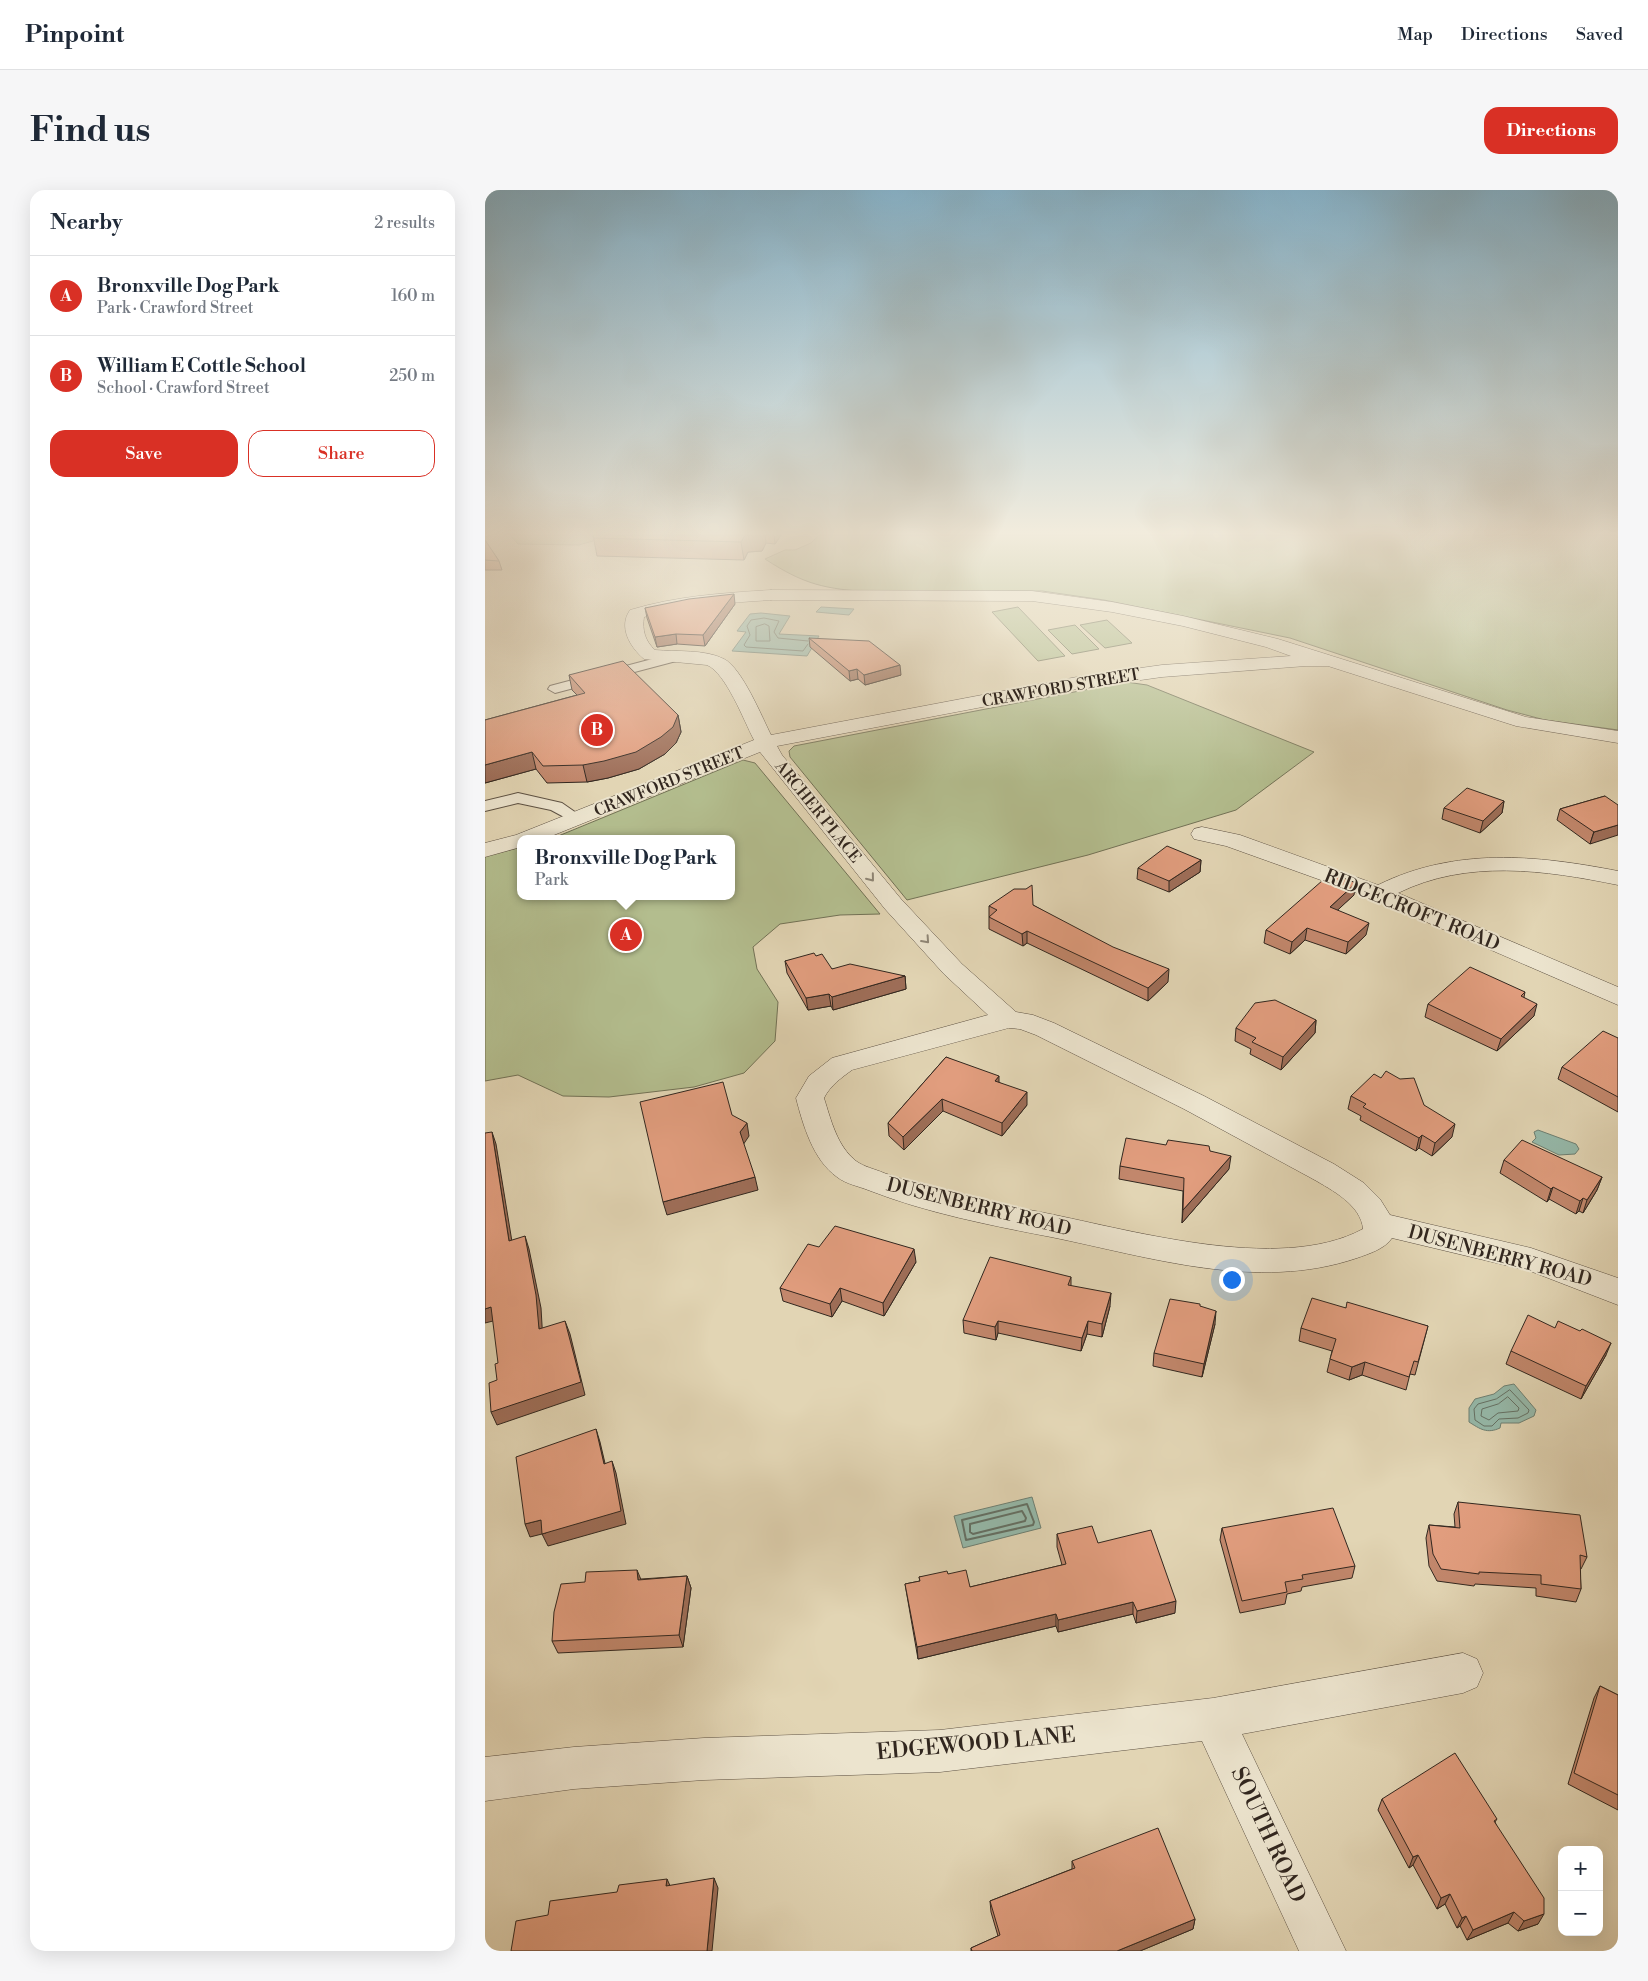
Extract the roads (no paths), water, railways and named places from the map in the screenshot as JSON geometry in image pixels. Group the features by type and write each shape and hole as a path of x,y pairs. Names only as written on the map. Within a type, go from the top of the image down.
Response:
{"street":[{"name":"ARCHER PLACE","path":"635,617 633,623 643,650 650,655 711,660 720,664 730,676 767,742 773,757 893,904 953,969 1009,1020"},
{"name":"ARCHER PLACE","path":"1164,617 1271,643 1319,659"},
{"name":"CRAWFORD STREET","path":"534,835 767,742 1102,679 1162,671 1319,659 1337,662 1523,722 1613,736"},
{"name":"RIDGECROFT ROAD","path":"1203,834 1232,840 1379,893 1618,997"},
{"name":"CRAWFORD STREET","path":"485,850 517,841"},
{"path":"1379,893 1397,883 1426,873 1494,864 1565,867 1618,878"},
{"name":"DUSENBERRY ROAD","path":"1009,1020 1024,1022 1045,1029 1227,1119 1330,1176 1362,1198 1375,1214 1380,1224 1378,1235 1366,1243 1327,1255 1250,1259 1181,1253 965,1208 891,1188 846,1169 832,1154 818,1126 810,1098 817,1083 829,1073 842,1064 991,1023 1009,1020"},
{"name":"DUSENBERRY ROAD","path":"1380,1224 1539,1263 1594,1280 1618,1292"},
{"name":"EDGEWOOD LANE","path":"485,1779 574,1768 704,1758 940,1751 1213,1718 1463,1673"},
{"name":"SOUTH ROAD","path":"1213,1718 1323,1951"}],"lane":[{"path":"555,689 675,657"},
{"path":"485,806 518,798 556,806 577,819"}],"water":[{"path":"748,617 789,617 779,634 819,636 807,656 732,651 746,632 737,631"},
{"path":"1538,1130 1576,1144 1579,1149 1575,1154 1559,1155 1532,1142 1536,1138 1534,1132"},
{"path":"1514,1384 1536,1410 1534,1416 1519,1423 1501,1423 1500,1428 1491,1431 1480,1429 1469,1422 1469,1408 1475,1399 1494,1394 1504,1386"},
{"path":"1032,1497 1041,1528 963,1548 954,1516"}],"place":[{"name":"William E Cottle School","path":"597,730"},
{"name":"Bronxville Dog Park","path":"626,935"}]}
